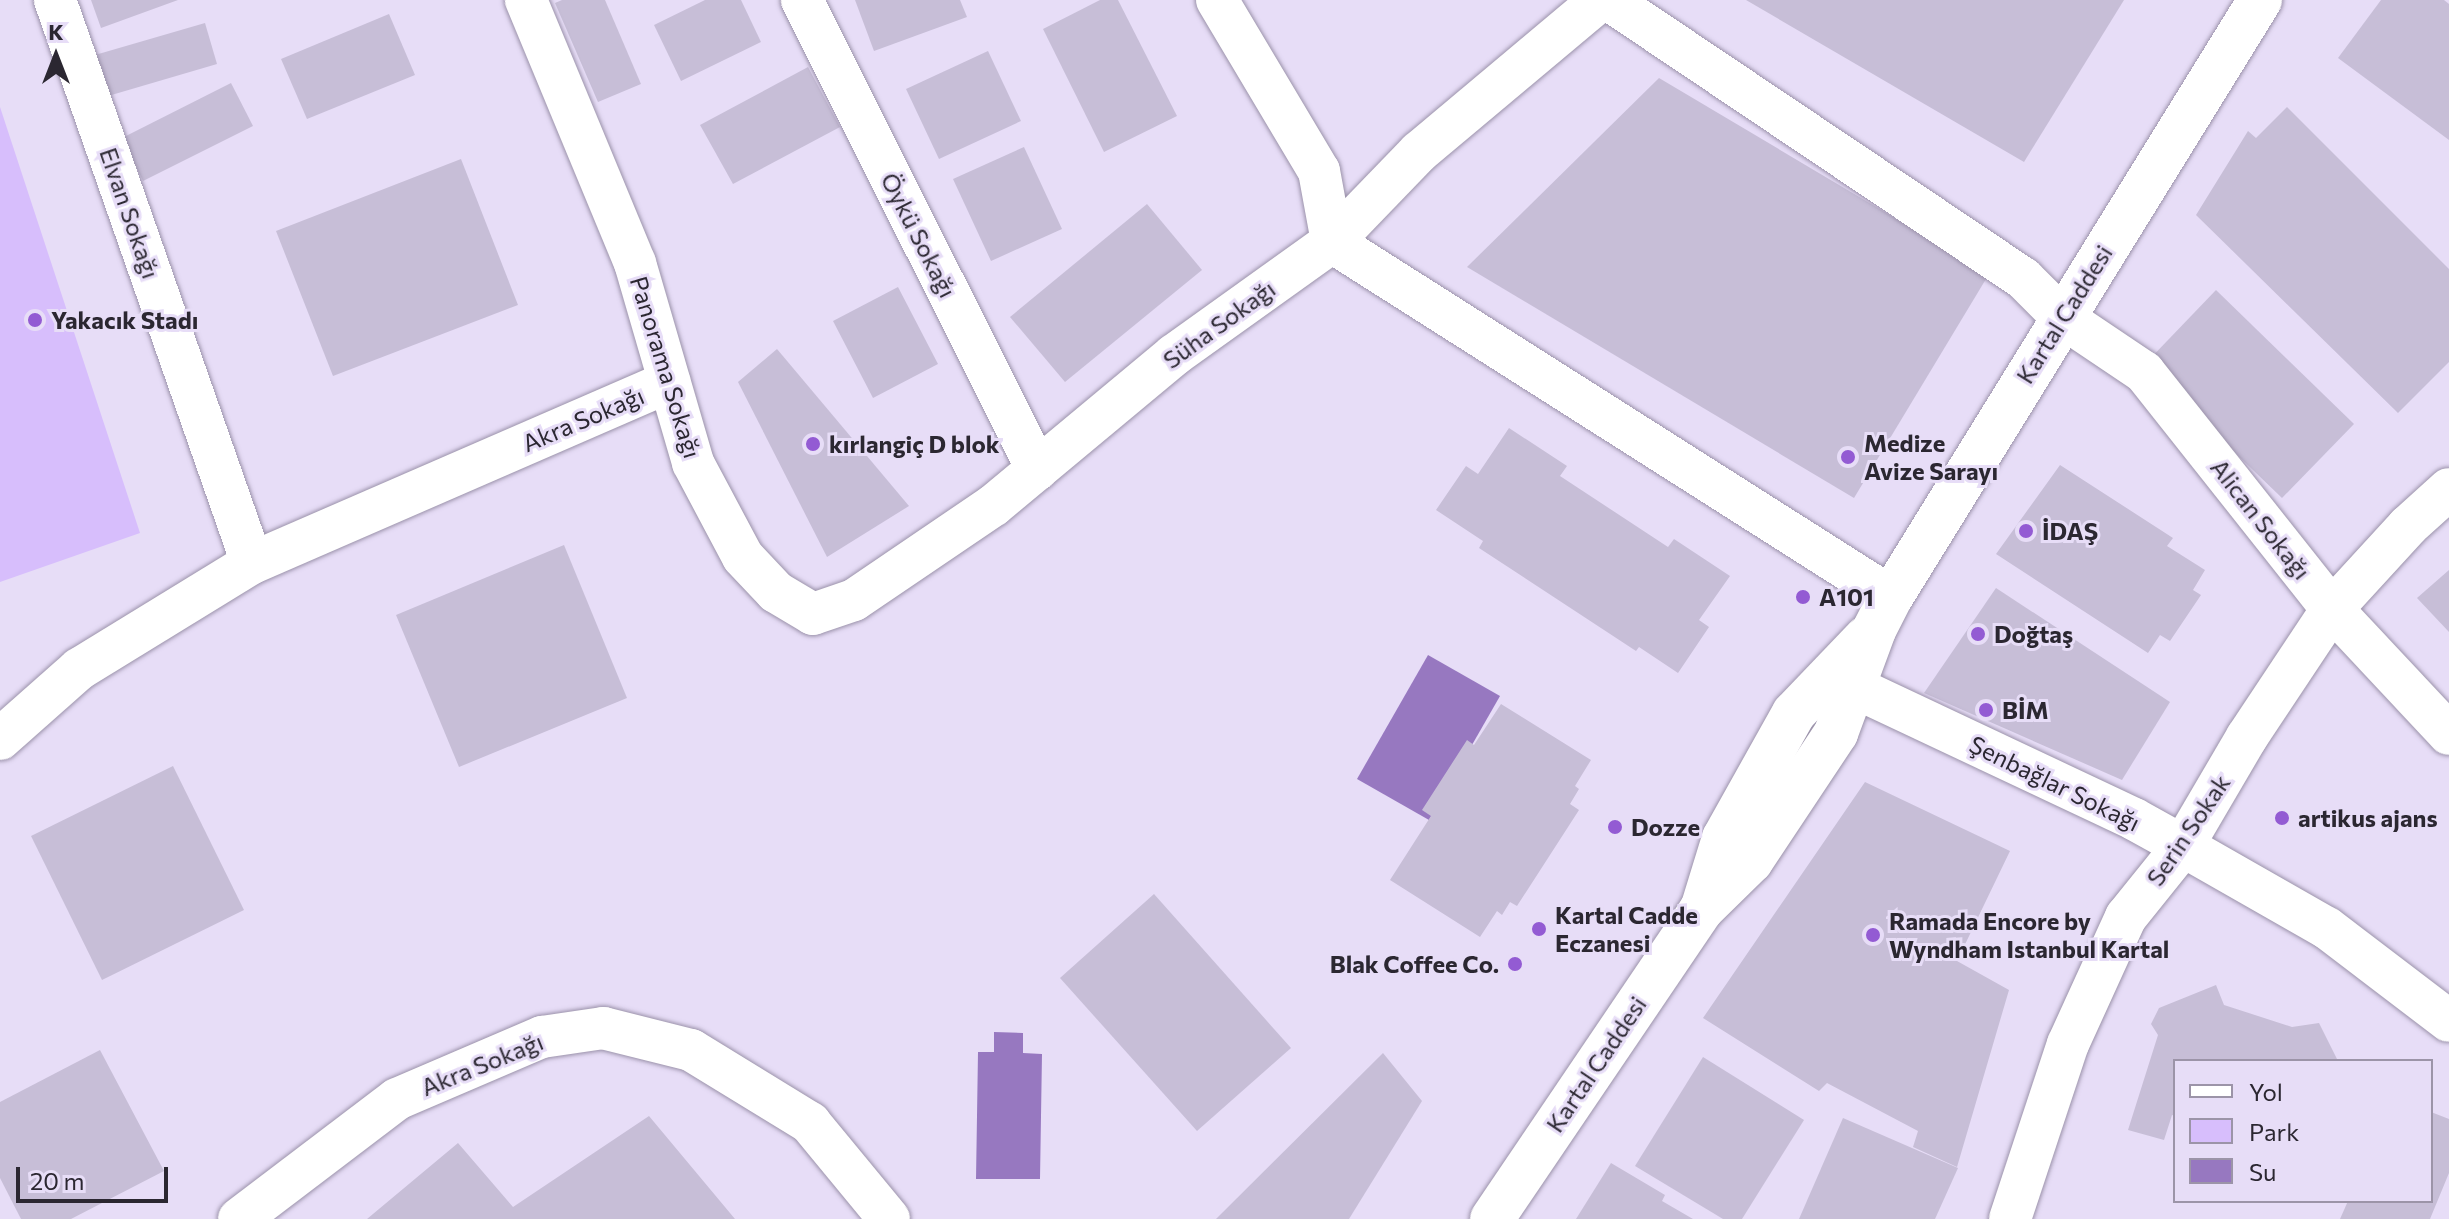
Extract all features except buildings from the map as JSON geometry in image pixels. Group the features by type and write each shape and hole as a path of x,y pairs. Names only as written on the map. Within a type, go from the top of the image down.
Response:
{"main road":[{"name":"Kartal Caddesi","path":"1701,910 1724,838 1794,713 1882,614 2062,317 2260,0"},
{"name":"Kartal Caddesi","path":"1492,1219 1701,910 1751,861 1836,733 1856,688 1882,614"}],"street":[{"name":"Elvan Sokağı","path":"55,0 252,563"},
{"name":"Panorama Sokağı","path":"526,0 635,263 693,463 743,557 776,592 813,614"},
{"name":"Öykü Sokağı","path":"802,0 1037,469"},
{"path":"1217,0 1319,171 1332,242 1882,614"},
{"name":"Süha Sokağı","path":"813,614 854,600 994,505 1174,355 1332,242 1419,152 1600,0"},
{"name":"Alican Sokağı","path":"1609,0 2023,278 2062,317 2144,372 2332,609 2449,734"},
{"name":"Akra Sokağı","path":"0,739 79,669 252,563 669,382"},
{"name":"Serin Sokak","path":"2010,1219 2068,1044 2126,917 2183,846 2247,737 2332,609 2408,526 2449,489"},
{"name":"Şenbağlar Sokağı","path":"1856,688 2134,819 2183,846 2327,928 2449,1021"},
{"name":"Akra Sokağı","path":"239,1219 397,1099 542,1037 603,1028 691,1050 810,1123 889,1219"}],"green space":[{"name":"Yakacık Stadı","path":"0,107 140,533 0,582"}],"water":[{"path":"1428,655 1500,696 1429,820 1357,779"},
{"path":"994,1032 1023,1033 1023,1053 1042,1054 1040,1179 976,1179 978,1052 994,1052"}],"place":[{"name":"Yakacık Stadı","path":"35,320"},
{"name":"kırlangiç D blok","path":"813,444"},
{"name":"Medize Avize Sarayı","path":"1848,457"},
{"name":"İDAŞ","path":"2026,531"},
{"name":"A101","path":"1803,597"},
{"name":"Doğtaş","path":"1978,634"},
{"name":"BİM","path":"1986,710"},
{"name":"artikus ajans","path":"2282,818"},
{"name":"Dozze","path":"1615,827"},
{"name":"Kartal Cadde Eczanesi","path":"1539,929"},
{"name":"Ramada Encore by Wyndham Istanbul Kartal","path":"1873,935"},
{"name":"Blak Coffee Co.","path":"1515,964"}]}
